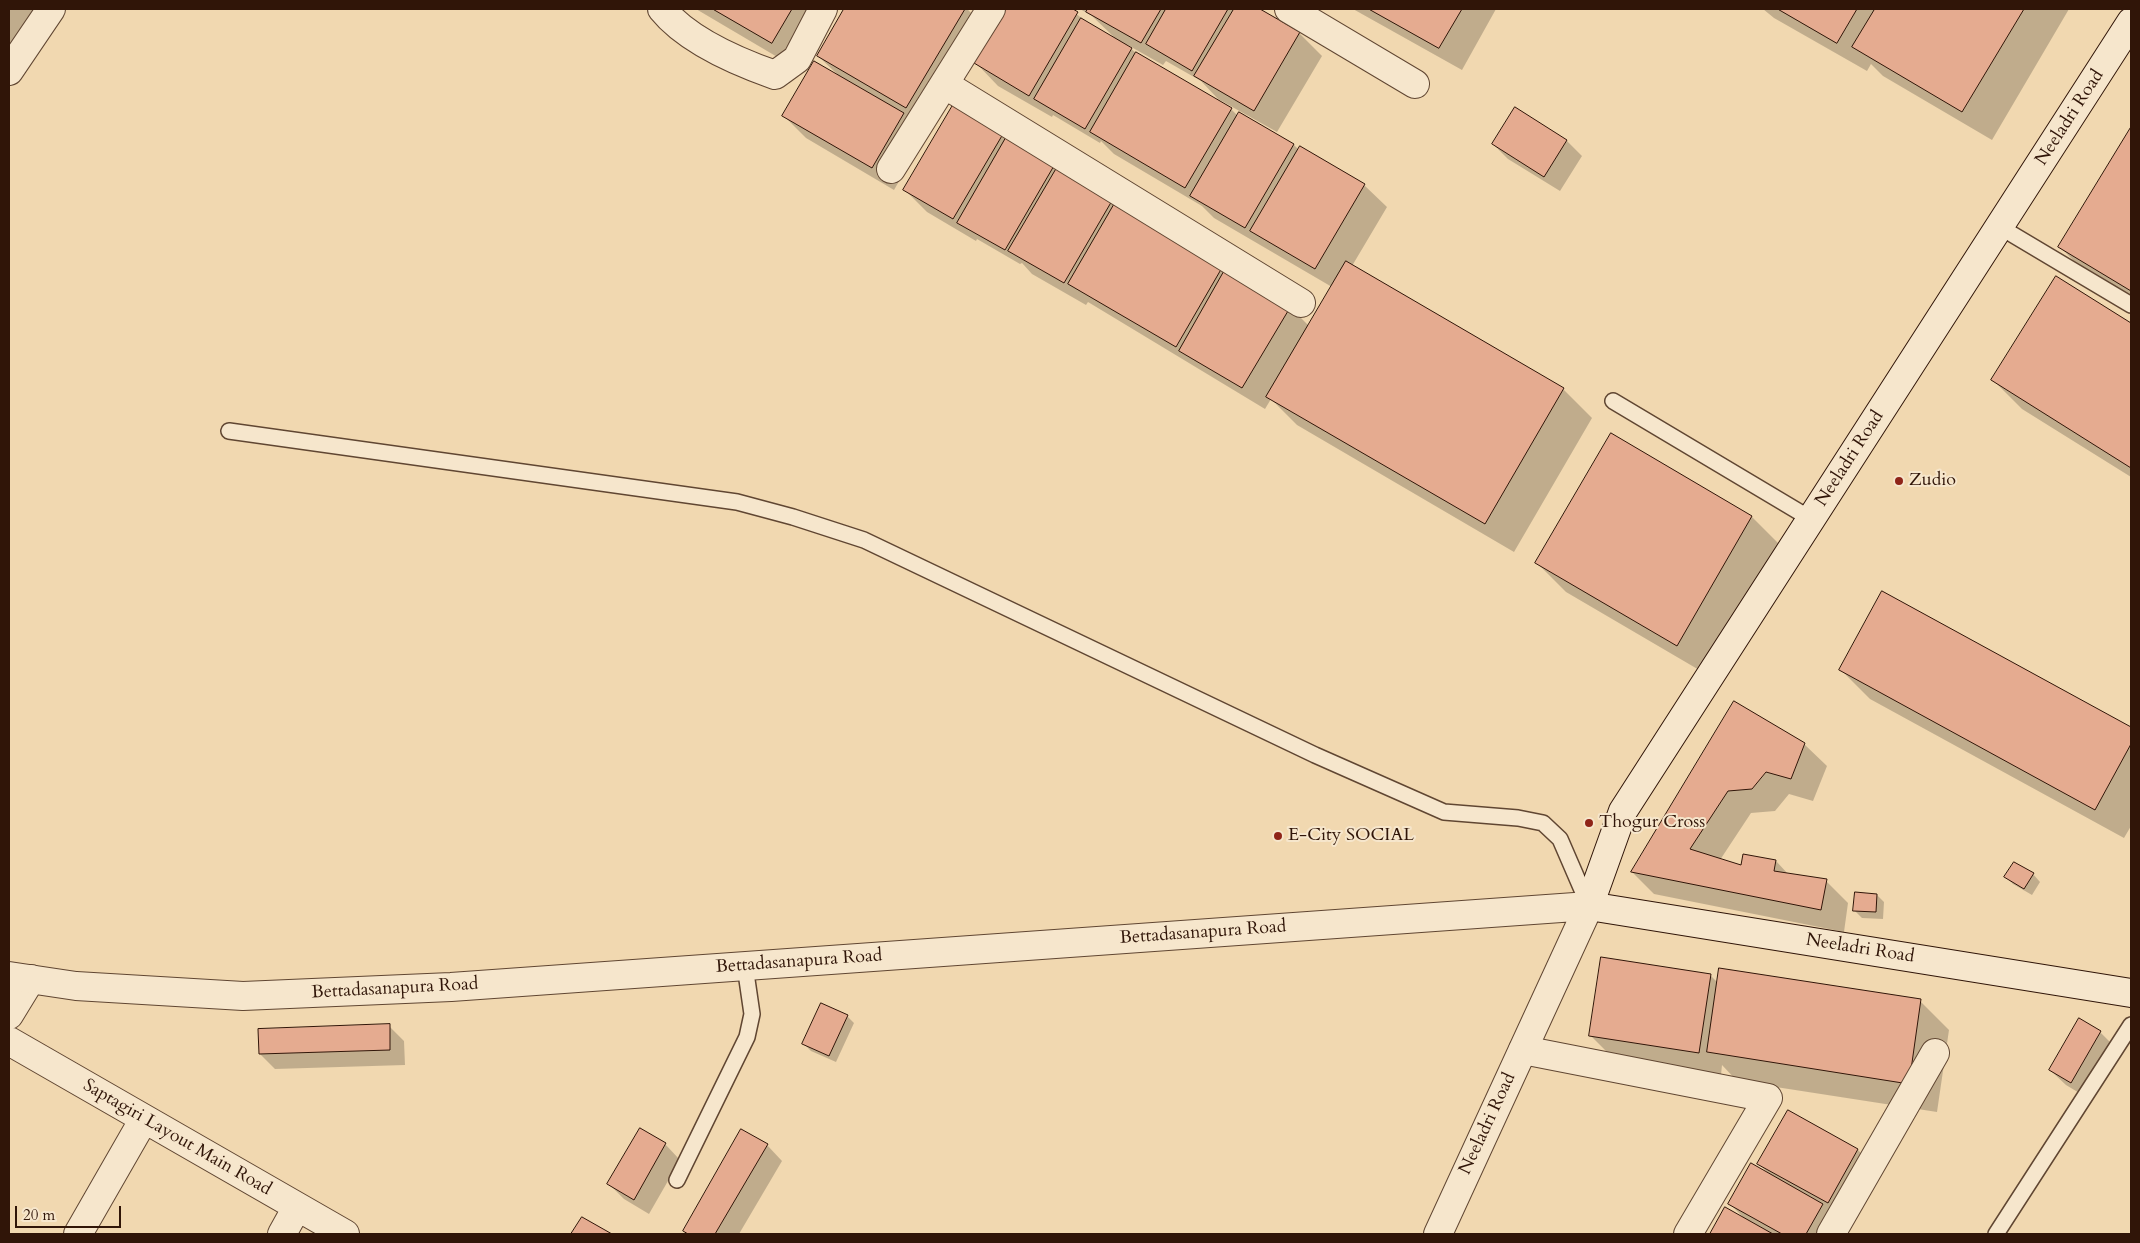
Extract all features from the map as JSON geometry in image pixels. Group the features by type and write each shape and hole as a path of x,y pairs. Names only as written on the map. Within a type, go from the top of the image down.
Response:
{"street":[{"path":"9,71 51,9"},
{"path":"662,9 673,23 736,62 775,75 797,59 823,9"},
{"path":"891,169 991,9"},
{"path":"1289,9 1415,84"},
{"name":"Neeladri Road","path":"1438,1234 1589,906 1623,811 2131,22"},
{"path":"944,84 1301,303"},
{"name":"Neeladri Road","path":"1589,906 2131,993"},
{"name":"Bettadasanapura Road","path":"20,978 76,986 243,996 451,987 1589,906"},
{"path":"9,1015 20,978"},
{"name":"Saptagiri Layout Main Road","path":"9,1041 345,1234"},
{"path":"1523,1050 1768,1098 1688,1234"},
{"path":"1830,1234 1935,1053"},
{"path":"78,1234 144,1119"},
{"path":"282,1234 297,1207"}],"lane":[{"path":"2000,227 2131,305"},
{"path":"1613,401 1812,518"},
{"path":"229,431 737,502 793,517 864,540 1323,759 1427,805 1444,812 1518,818 1543,823 1560,838 1589,906"},
{"path":"677,1180 747,1037 752,1014 745,966"},
{"path":"1996,1234 2131,1025"}],"building":[{"path":"713,9 792,9 772,43"},
{"path":"844,9 965,9 906,108 817,56"},
{"path":"1006,9 1073,9 1078,12 1029,96 974,63"},
{"path":"1088,9 1161,9 1141,43 1086,12"},
{"path":"1166,9 1228,9 1192,71 1146,44"},
{"path":"1234,9 1260,9 1300,32 1254,111 1194,76"},
{"path":"1369,9 1462,9 1439,48"},
{"path":"1778,9 1857,9 1837,43"},
{"path":"1875,9 2024,9 1962,112 1852,47"},
{"path":"1081,18 1132,48 1085,129 1034,99"},
{"path":"1136,52 1232,108 1185,188 1090,132"},
{"path":"814,61 904,113 872,168 782,116"},
{"path":"953,105 1003,134 953,219 903,190"},
{"path":"1515,107 1567,140 1544,177 1492,144"},
{"path":"1239,112 1294,144 1245,228 1190,196"},
{"path":"2131,127 2131,291 2058,247"},
{"path":"1007,136 1055,164 1005,250 957,223"},
{"path":"1300,146 1365,184 1315,269 1250,231"},
{"path":"1058,166 1113,199 1064,283 1008,251"},
{"path":"1115,203 1223,266 1176,347 1068,284"},
{"path":"1346,261 1564,388 1485,524 1266,397"},
{"path":"1226,268 1291,306 1242,388 1179,351"},
{"path":"2056,276 2131,323 2131,468 1991,380"},
{"path":"1611,433 1752,516 1677,646 1535,563"},
{"path":"1882,591 2131,727 2131,744 2095,810 1839,670"},
{"path":"1734,701 1805,743 1791,779 1766,772 1752,789 1728,791 1690,849 1741,865 1743,854 1776,860 1774,871 1827,879 1821,910 1631,872"},
{"path":"2014,862 2034,873 2024,889 2004,877"},
{"path":"1855,892 1877,894 1876,912 1853,911"},
{"path":"1601,957 1711,974 1699,1053 1589,1036"},
{"path":"1719,968 1921,999 1909,1084 1707,1052"},
{"path":"821,1003 848,1015 829,1056 802,1044"},
{"path":"2079,1018 2101,1031 2071,1083 2049,1070"},
{"path":"390,1024 390,1050 259,1054 258,1029"},
{"path":"1788,1110 1858,1149 1828,1203 1757,1164"},
{"path":"640,1128 666,1143 634,1200 607,1184"},
{"path":"741,1129 768,1144 715,1234 688,1234 683,1231"},
{"path":"1751,1163 1823,1204 1806,1234 1782,1234 1728,1204"},
{"path":"1725,1207 1773,1234 1710,1234"},
{"path":"582,1217 612,1234 571,1234"}],"place":[{"name":"Zudio","path":"1899,481"},
{"name":"Thogur Cross","path":"1589,823"},
{"name":"E-City SOCIAL","path":"1278,836"}]}
